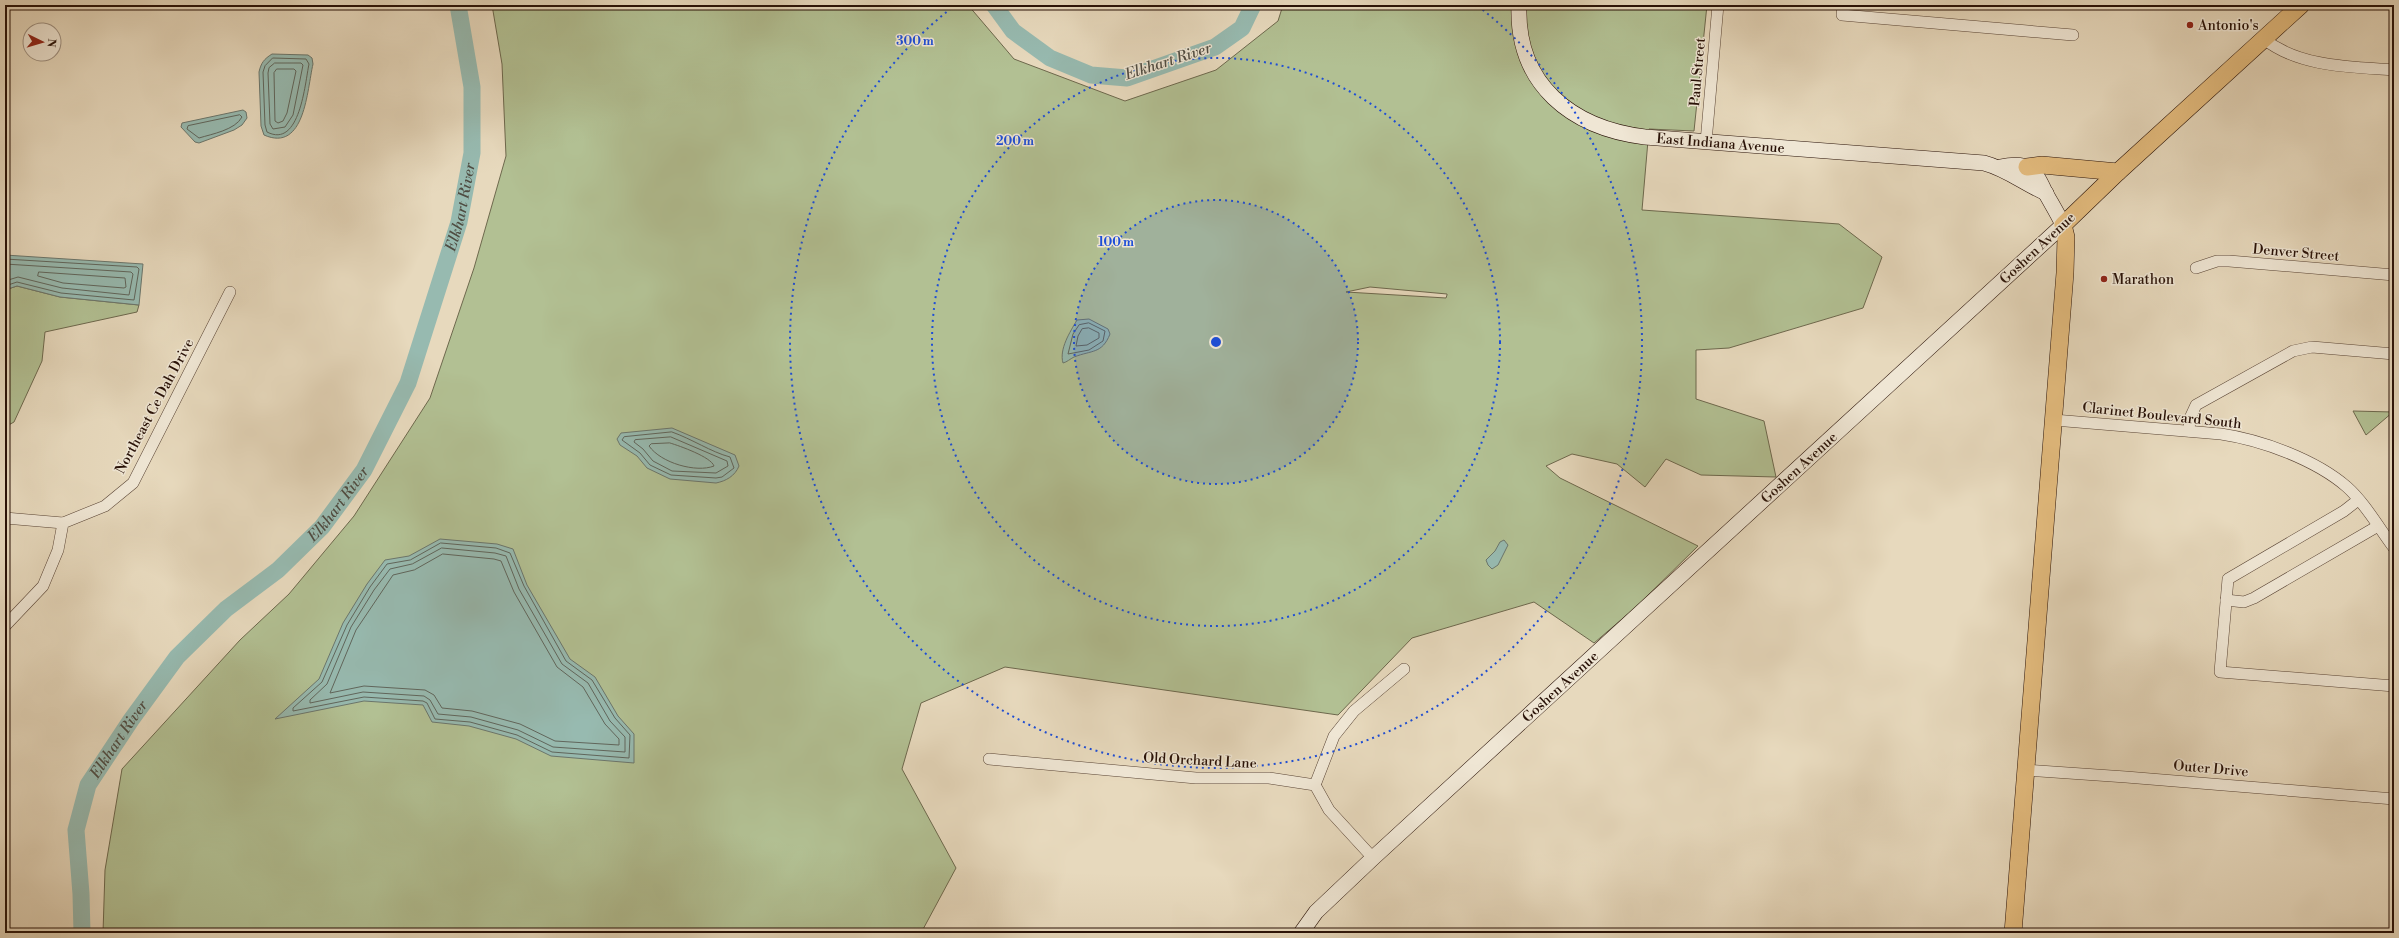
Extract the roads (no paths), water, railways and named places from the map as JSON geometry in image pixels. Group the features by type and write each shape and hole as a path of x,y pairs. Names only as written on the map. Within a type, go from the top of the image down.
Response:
{"main road":[{"name":"Goshen Avenue","path":"2063,225 2118,172 2301,5"},
{"path":"2027,167 2042,165 2118,172"},
{"path":"2013,933 2066,253 2063,225"}],"street":[{"name":"East Indiana Avenue","path":"1519,5 1522,43 1540,82 1553,98 1569,112 1589,124 1623,134 1976,163 2000,167 2014,164 2027,167"},
{"name":"Paul Street","path":"1706,142 1718,5"},
{"path":"1843,5 1842,15 2073,35"},
{"path":"2264,39 2275,48 2309,60 2394,70"},
{"name":"East Indiana Avenue","path":"2000,167 2031,187 2046,193"},
{"path":"2027,167 2039,176 2063,225"},
{"name":"Goshen Avenue","path":"1301,933 1316,912 1373,858 2063,225"},
{"name":"Denver Street","path":"2196,268 2216,261 2229,261 2394,275"},
{"name":"Northeast Ce Dah Drive","path":"63,523 106,506 133,483 230,292"},
{"path":"2189,431 2190,418 2196,405 2293,350 2312,348 2394,354"},
{"name":"Clarinet Boulevard South","path":"2054,420 2239,436 2271,447 2332,476 2358,500 2394,548"},
{"path":"2358,500 2344,511 2228,579 2220,672 2394,686"},
{"path":"5,518 63,523 58,550 43,586 5,626"},
{"path":"2226,600 2244,602 2254,598 2378,526"},
{"path":"1373,858 1329,810 1315,785 1334,736 1354,711 1404,669"},
{"path":"2380,685 2394,677"},
{"name":"Old Orchard Lane","path":"989,759 1196,778 1269,778 1315,785"},
{"name":"Outer Drive","path":"2026,770 2172,780 2394,799"}],"water":[{"path":"272,54 308,55 312,58 313,64 306,103 302,116 296,127 288,135 278,138 264,135 261,126 259,72 263,62"},
{"path":"243,110 246,112 247,118 242,125 234,130 199,143 195,142 181,127 182,123"},
{"path":"5,255 143,264 139,305 60,297 17,286 5,290"},
{"path":"1089,319 1108,329 1110,334 1107,340 1100,348 1074,357 1063,363 1062,358 1064,346 1068,335 1077,320"},
{"path":"672,428 735,455 739,466 735,473 730,478 716,483 670,479 647,468 637,456 620,445 617,439 621,433"},
{"path":"440,539 497,544 513,549 527,585 570,659 595,677 618,716 634,734 634,763 551,756 516,739 469,726 432,722 423,705 364,701 275,719 319,679 343,623 367,584 385,560 409,556"},
{"path":"1504,540 1508,545 1498,565 1492,569 1486,560 1495,551 1500,542"}],"waterway":[{"name":"Elkhart River","path":"82,933 81,894 76,830 88,785 131,720 177,657 226,609 278,570 322,527 364,470 408,383 459,222 472,153 472,87 458,5"},
{"name":"Elkhart River","path":"994,5 1013,31 1050,58 1091,75 1127,78 1215,47 1242,28 1253,5"}],"place":[{"name":"Antonio's","path":"2190,25"},
{"name":"Marathon","path":"2104,279"}]}
